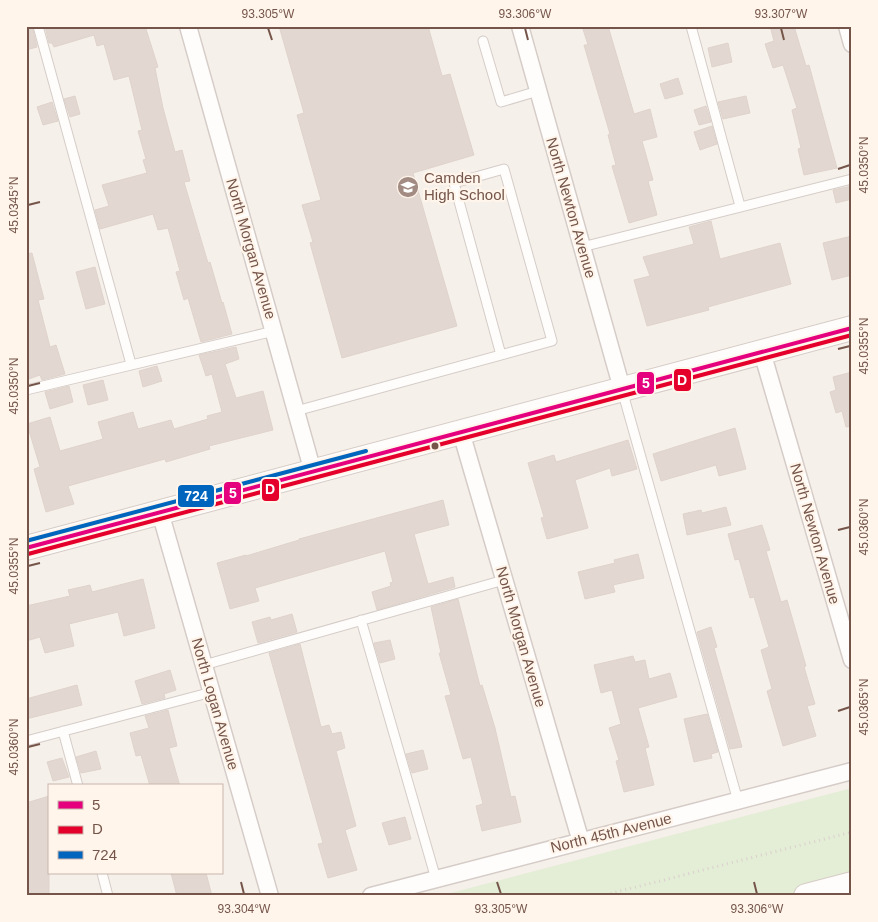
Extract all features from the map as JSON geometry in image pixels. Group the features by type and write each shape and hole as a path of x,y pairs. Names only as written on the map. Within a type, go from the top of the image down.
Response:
{"street":[{"name":"North Morgan Avenue","path":"188,26 313,472"},
{"name":"North Newton Avenue","path":"520,26 622,389"},
{"path":"847,26 852,44"},
{"path":"26,548 852,328"},
{"name":"North Newton Avenue","path":"762,352 852,660"},
{"name":"North Morgan Avenue","path":"461,432 579,836 579,842"},
{"name":"North Logan Avenue","path":"160,512 270,896"},
{"name":"North 45th Avenue","path":"370,896 852,771"},
{"path":"806,896 852,884"}],"lane":[{"path":"38,26 131,364"},
{"path":"692,26 740,206"},
{"path":"483,41 500,102 538,92"},
{"path":"296,411 501,355 552,341 504,169 454,183 501,355"},
{"path":"582,247 852,179"},
{"path":"26,390 274,331"},
{"path":"622,389 738,801"},
{"path":"204,665 504,580"},
{"path":"361,620 436,879"},
{"path":"26,741 212,692"},
{"path":"63,732 77,784"},
{"path":"102,874 108,896"}],"path":[{"path":"601,896 852,832"}],"green space":[{"path":"852,788 852,896 439,896"}],"building":[{"path":"26,26 32,26 37,47 26,50"},
{"path":"45,26 145,26 158,67 155,68 163,108 175,152 182,150 190,181 184,182 208,263 210,262 232,334 201,342 188,298 184,300 176,272 180,271 168,228 158,230 153,214 100,229 95,210 109,206 102,185 147,173 143,160 146,159 138,131 142,130 129,76 114,80 104,44 97,46 94,35 54,47 52,43 49,43"},
{"path":"279,26 428,26 442,76 450,74 474,155 413,173 457,326 342,358 310,243 313,242 302,205 321,200 297,115 304,113"},
{"path":"582,26 608,26 634,114 650,109 657,137 642,141 653,180 648,181 657,215 629,223 612,166 616,165 608,135 610,134 584,45 588,45"},
{"path":"770,26 794,26 806,66 809,65 837,168 804,175 798,149 801,148 792,110 797,108 783,65 773,68 765,44 774,41"},
{"path":"728,43 732,62 712,67 708,48"},
{"path":"678,78 683,94 665,99 660,84"},
{"path":"75,96 80,114 70,117 64,99"},
{"path":"746,96 750,113 723,119 718,102"},
{"path":"52,102 58,121 43,125 37,107"},
{"path":"706,106 711,122 699,125 694,110"},
{"path":"712,126 717,144 700,150 694,132"},
{"path":"852,186 852,199 836,203 833,190"},
{"path":"711,221 720,259 780,243 791,284 708,307 709,310 647,326 634,280 650,276 643,257 694,244 689,227"},
{"path":"852,236 852,275 832,280 823,243"},
{"path":"32,253 44,299 38,300 50,347 56,345 65,374 42,380 40,375 26,380 26,254"},
{"path":"95,267 105,304 86,309 76,272"},
{"path":"236,347 239,359 225,364 236,398 263,391 273,430 209,446 210,449 166,462 165,459 68,486 74,504 46,512 34,469 40,467 27,424 50,417 60,451 103,439 98,422 133,412 138,429 171,420 174,429 208,419 207,416 222,412 212,374 206,376 199,355"},
{"path":"157,366 162,381 143,387 139,371"},
{"path":"852,372 852,426 846,427 842,411 836,413 830,392 836,390 833,377"},
{"path":"103,380 108,400 88,405 83,385"},
{"path":"69,386 73,402 50,409 45,392"},
{"path":"735,428 746,469 719,476 716,465 661,481 653,454"},
{"path":"628,440 637,469 612,476 610,468 575,480 588,528 547,539 541,518 544,517 528,463 554,455 556,462"},
{"path":"443,500 449,525 414,534 428,584 453,577 455,587 377,610 372,592 391,586 390,583 393,582 385,551 255,588 259,601 230,609 217,563"},
{"path":"726,507 731,525 687,535 683,514 701,510 702,513"},
{"path":"762,525 770,550 766,551 781,602 787,600 815,704 807,706 816,736 783,746 767,691 772,689 761,650 769,647 754,597 750,598 739,559 735,560 728,534"},
{"path":"638,554 644,578 613,585 615,592 585,599 578,572 615,563 614,560"},
{"path":"143,579 155,628 124,636 118,612 69,624 74,646 45,653 40,637 26,641 26,606 70,596 68,590 90,585 92,592"},
{"path":"458,599 480,686 482,685 495,728 511,797 515,796 521,822 482,831 476,806 483,804 471,757 463,759 445,696 451,695 439,653 441,653 431,607"},
{"path":"292,614 297,632 258,643 252,622 270,617 271,620"},
{"path":"711,627 717,647 714,648 742,747 730,749 697,632"},
{"path":"390,640 395,659 380,663 374,643"},
{"path":"300,644 321,727 329,725 332,734 341,732 345,748 336,751 356,826 345,830 357,870 328,878 318,844 323,843 269,653"},
{"path":"633,656 635,662 645,660 649,679 670,673 677,697 638,708 649,747 645,748 654,785 624,792 616,761 619,760 609,728 621,724 612,690 601,693 594,665"},
{"path":"170,670 176,690 164,694 165,698 142,704 135,681"},
{"path":"77,685 82,705 26,719 26,699"},
{"path":"168,710 177,746 169,748 179,784 149,784 141,755 136,756 130,733 149,728 145,716"},
{"path":"707,714 718,752 711,754 712,758 694,762 684,719"},
{"path":"423,750 428,769 412,773 406,754"},
{"path":"96,751 101,769 81,773 76,757"},
{"path":"62,758 69,777 53,781 47,762"},
{"path":"48,796 49,896 26,896 26,803"},
{"path":"405,817 411,839 389,845 382,823"},
{"path":"171,874 206,874 212,896 177,896"}],"transit line":[{"name":"5","path":"26,548 852,328"},
{"name":"D","path":"28,554 852,335"},
{"name":"724","path":"26,541 366,451"}],"place":[{"name":"Camden High School","path":"408,187"}]}
